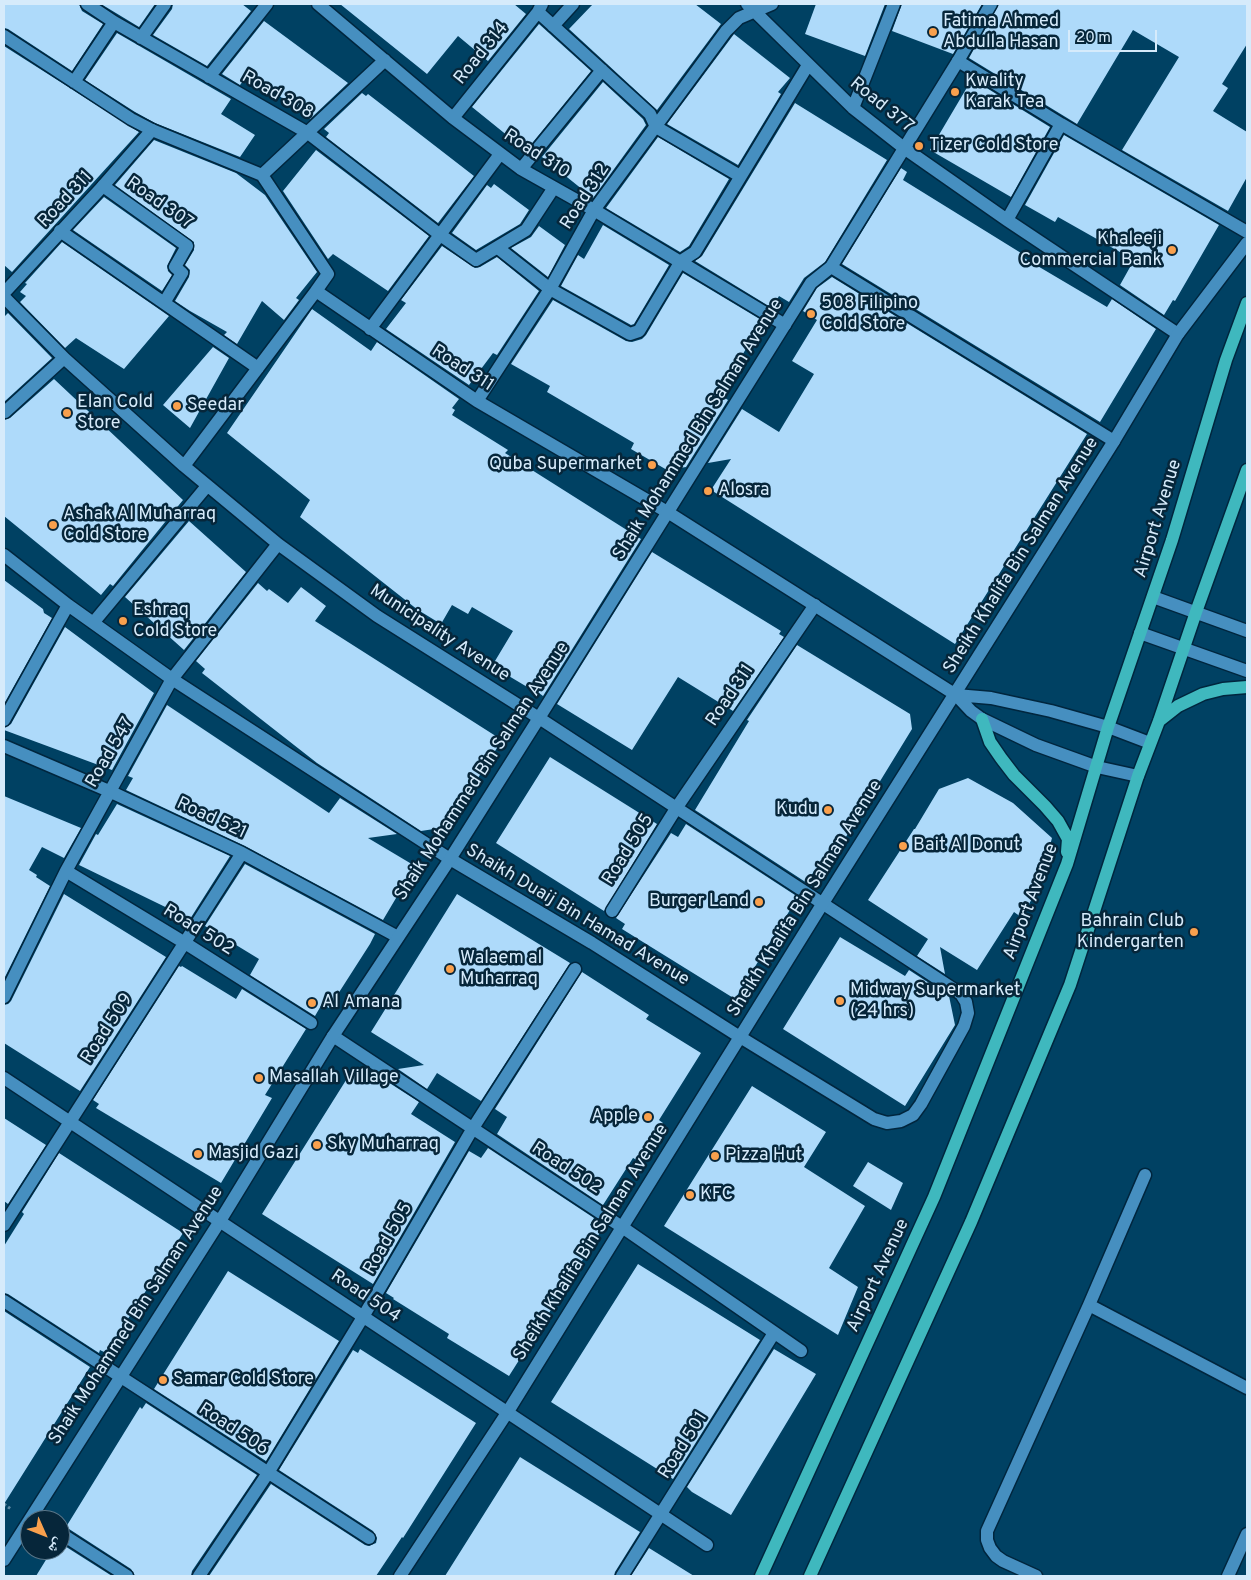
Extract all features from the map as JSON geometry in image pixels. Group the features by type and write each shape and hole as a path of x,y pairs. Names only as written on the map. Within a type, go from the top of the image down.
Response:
{"main road":[{"name":"Airport Avenue","path":"761,1576 934,1197 1067,864 1108,727 1153,597 1226,360 1247,303"},
{"path":"1247,471 1247,478"},
{"path":"810,1576 971,1222 1070,985 1138,776 1160,721 1196,612 1247,471"},
{"path":"1160,721 1178,706 1203,694 1223,689 1247,687"},
{"path":"982,720 990,742 1000,758 1058,821 1068,839 1067,864"}],"street":[{"name":"Road 308","path":"87,4 141,38 308,133 439,234 476,260 526,230 553,188"},
{"path":"141,38 165,4"},
{"path":"209,77 267,4"},
{"name":"Road 310","path":"318,4 454,118 521,169 681,261 785,325"},
{"path":"573,4 553,26 650,114 656,128 740,176"},
{"name":"Road 312","path":"477,401 550,289 594,210 726,31 751,7 772,4"},
{"path":"853,108 894,4"},
{"name":"Shaik Mohammed Bin Salman Avenue","path":"4,1560 220,1221 334,1036 450,859 669,513 811,283 832,267 991,4"},
{"name":"Road 377","path":"751,7 853,108 904,148 1006,220 1178,334"},
{"name":"Road 314","path":"454,118 540,8 553,26"},
{"path":"74,82 114,22"},
{"path":"4,36 131,119 152,130 262,175 328,274 184,466"},
{"path":"262,175 385,60"},
{"path":"958,60 1061,124 1247,232"},
{"path":"498,248 550,289 630,334 639,332 681,261 695,252 808,65"},
{"path":"521,169 602,70"},
{"path":"1006,220 1061,124"},
{"name":"Road 311","path":"4,293 152,130"},
{"path":"370,329 500,154"},
{"name":"Road 307","path":"103,186 188,246 176,267 182,273 164,303"},
{"path":"60,231 258,368"},
{"name":"Sheikh Khalifa Bin Salman Avenue","path":"400,1576 507,1413 823,904 1114,442 1178,334 1247,243"},
{"path":"832,267 1114,442"},
{"name":"Road 311","path":"316,291 477,401 669,513 956,695 982,720 1036,745 1097,767 1138,776"},
{"name":"Municipality Avenue","path":"4,297 64,358 207,486 278,544 377,616 676,807 961,994 966,1002"},
{"path":"4,411 64,358"},
{"path":"93,623 207,486"},
{"name":"Road 547","path":"4,997 66,871 109,790 172,679 278,544"},
{"name":"Shaikh Duaij Bin Hamad Avenue","path":"4,555 68,605 172,679 450,859 592,943 874,1119 888,1123 901,1122 913,1115 964,1026 968,1013 966,1002"},
{"path":"1153,597 1247,631"},
{"path":"4,720 68,605"},
{"name":"Road 311","path":"676,807 815,605"},
{"path":"1140,633 1247,671"},
{"name":"Road 311","path":"956,695 998,700 1051,711 1108,727 1150,743"},
{"name":"Road 521","path":"4,746 109,790 242,853 398,937"},
{"name":"Road 505","path":"612,911 676,807"},
{"name":"Road 509","path":"4,1225 242,853"},
{"name":"Road 502","path":"66,871 185,943 311,1023"},
{"name":"Road 505","path":"200,1576 268,1473 364,1317 472,1128 575,969"},
{"name":"Road 502","path":"334,1036 622,1227 801,1351"},
{"name":"Road 504","path":"4,1078 707,1545"},
{"path":"1036,1576 1002,1561 996,1556 987,1540 987,1530 1089,1305 1145,1175"},
{"name":"Road 506","path":"4,1301 119,1378 368,1538"},
{"path":"1089,1305 1247,1388"},
{"name":"Road 501","path":"622,1576 774,1334"},
{"path":"1228,1576 1247,1534"},
{"path":"70,1539 127,1576"}],"building":[{"path":"4,4 79,4 82,11 103,24 72,71 4,28"},
{"path":"101,4 155,4 139,27"},
{"path":"173,4 242,4 251,11 207,66 153,35 172,9"},
{"path":"340,4 514,4 526,14 488,61 458,36 427,74"},
{"path":"593,4 695,4 721,24 657,110 569,29"},
{"path":"816,4 885,4 865,56 805,34"},
{"path":"902,4 982,4 953,54 892,31"},
{"path":"999,4 1247,4 1247,44 1222,84 1228,88 1213,111 1247,132 1247,177 1228,211 1122,150 1179,57 1133,30 1077,124 969,58"},
{"path":"264,21 348,83 310,119 249,73 240,85 222,74"},
{"path":"539,24 591,71 529,147 527,145 524,149 472,107"},
{"path":"117,33 231,99 221,114 255,135 240,157 155,123 85,80"},
{"path":"734,34 790,78 778,92 781,94 738,165 667,124"},
{"path":"4,46 139,132 12,272 4,265"},
{"path":"972,79 1050,127 1011,197 930,150"},
{"path":"603,82 643,119 646,125 593,198 542,157"},
{"path":"362,93 366,96 368,94 474,176 438,223 326,137 329,133 324,129"},
{"path":"795,103 887,160 825,262 804,278 789,302 779,296 772,308 695,261 702,256"},
{"path":"1064,135 1219,225 1175,301 1173,300 1164,315 1120,285 1134,260 1058,217 1055,222 1025,205"},
{"path":"658,137 729,179 689,246 680,252 606,208"},
{"path":"154,140 236,173 265,195 317,272 296,298 299,300 284,320 262,301 237,344 224,335 227,332 175,301 189,277 190,270 185,265 194,250 194,242 115,185"},
{"path":"316,150 429,236 388,291 333,254 328,259 283,191"},
{"path":"901,168 907,172 903,180 1021,253 1019,255 1107,307 1112,299 1156,329 1100,422 842,264"},
{"path":"494,184 529,210 520,224 476,250 452,233 487,185 491,188"},
{"path":"104,197 176,248 167,266 168,271 172,275 162,291 73,230"},
{"path":"603,225 669,265 634,324 631,325 561,286 578,255 584,259"},
{"path":"539,226 565,245 548,277 511,248 531,237"},
{"path":"62,242 169,316 124,369 76,338 65,348 20,302 26,296 20,292 27,284 25,283"},
{"path":"442,246 475,268 497,257 539,291 497,355 493,353 469,385 386,329 406,303 401,300"},
{"path":"683,273 763,321 720,395 728,400 686,467 667,470 631,449 634,443 547,392 550,386 511,364 553,300 626,341 632,342 642,339"},
{"path":"832,277 1087,434 955,644 711,490 731,459 708,463 742,409 779,432 814,374 792,361 817,320 803,311 817,288"},
{"path":"312,309 371,351 377,342 459,399 452,408 455,410 452,415 508,450 505,453 641,539 543,696 492,666 513,631 472,607 468,614 452,605 441,624 418,610 300,517 310,500 227,433"},
{"path":"8,313 52,358 4,402 4,317"},
{"path":"213,347 229,358 190,428 163,405"},
{"path":"54,379 183,500 113,586 110,584 101,595 4,516 4,420 10,418"},
{"path":"189,521 246,572 184,650 125,597"},
{"path":"652,552 781,631 779,634 784,637 733,711 678,677 632,750 557,704"},
{"path":"4,580 52,618 4,704"},
{"path":"258,583 267,591 269,589 288,603 301,587 326,606 315,621 502,740 447,827 421,831 317,763 202,673 205,669 196,661"},
{"path":"65,627 154,693 112,770 4,730 4,728 11,724"},
{"path":"797,645 910,714 912,729 822,876 814,871 807,883 695,810 749,721 747,720"},
{"path":"167,705 329,813 340,798 397,834 368,838 415,866 383,920 245,846 126,790 133,778 128,776"},
{"path":"550,757 657,824 604,911 496,843"},
{"path":"968,778 1013,803 1052,838 1038,889 1021,917 1014,912 977,970 940,947 945,974 917,956 928,939 868,900 939,789"},
{"path":"4,796 81,828 64,858 42,847 29,870 50,886 4,979"},
{"path":"117,804 230,856 190,919 79,865 96,834 98,835"},
{"path":"686,824 798,897 735,999 622,929 625,924 616,918 671,833 678,837"},
{"path":"245,864 375,934 329,1008 322,1004 315,1016 250,975 259,959 205,926"},
{"path":"64,894 166,957 80,1091 4,1043 4,1005 11,1001"},
{"path":"457,894 570,963 481,1101 437,1073 427,1089 398,1069 424,1065 371,1032"},
{"path":"840,937 905,976 909,970 949,996 955,1025 905,1106 783,1029"},
{"path":"179,966 182,966 236,999 242,989 306,1029 265,1095 272,1098 221,1183 96,1108 99,1104 93,1100"},
{"path":"582,972 649,1015 646,1019 701,1053 659,1120 663,1123 639,1161 633,1158 603,1205 497,1134 507,1117 495,1109"},
{"path":"374,1073 419,1102 411,1114 455,1142 373,1284 262,1214 348,1077"},
{"path":"752,1086 826,1132 804,1167 865,1206 829,1268 858,1287 838,1335 664,1226"},
{"path":"4,1118 46,1145 8,1204 4,1201"},
{"path":"488,1148 594,1218 590,1225 601,1231 509,1376 447,1338 449,1334 386,1293 469,1151 481,1158"},
{"path":"59,1153 183,1233 106,1353 100,1350 99,1353 4,1293 4,1246 24,1214 22,1212"},
{"path":"868,1162 903,1183 891,1210 853,1186"},
{"path":"638,1264 760,1340 673,1479 551,1402"},
{"path":"228,1271 339,1341 266,1461 154,1389"},
{"path":"4,1311 90,1367 4,1504"},
{"path":"360,1349 476,1423 403,1538 376,1576 209,1576 271,1484 365,1545 369,1546 376,1543 377,1538 373,1531 279,1470 353,1350 358,1353"},
{"path":"774,1349 816,1374 731,1515 692,1492 687,1487"},
{"path":"146,1403 257,1475 192,1571 191,1576 135,1576 131,1569 70,1530 70,1521 140,1407 142,1409"},
{"path":"520,1457 640,1532 614,1576 445,1576"},
{"path":"649,1548 694,1576 631,1576"},
{"path":"70,1549 112,1576 36,1576 46,1560 70,1560"}],"place":[{"name":"Fatima Ahmed Abdulla Hasan","path":"933,32"},
{"name":"Kwality Karak Tea","path":"955,92"},
{"name":"Tizer Cold Store","path":"919,146"},
{"name":"Khaleeji Commercial Bank","path":"1172,250"},
{"name":"508 Filipino Cold Store","path":"811,314"},
{"name":"Seedar","path":"177,406"},
{"name":"Elan Cold Store","path":"67,413"},
{"name":"Quba Supermarket","path":"652,465"},
{"name":"Alosra","path":"708,491"},
{"name":"Ashak Al Muharraq Cold Store","path":"53,525"},
{"name":"Eshraq Cold Store","path":"123,621"},
{"name":"Kudu","path":"828,810"},
{"name":"Bait Al Donut","path":"903,846"},
{"name":"Burger Land","path":"759,902"},
{"name":"Bahrain Club Kindergarten","path":"1194,932"},
{"name":"Walaem al Muharraq","path":"450,969"},
{"name":"Midway Supermarket (24 hrs)","path":"840,1001"},
{"name":"Al Amana","path":"312,1003"},
{"name":"Masallah Village","path":"259,1078"},
{"name":"Apple","path":"648,1117"},
{"name":"Sky Muharraq","path":"317,1145"},
{"name":"Masjid Gazi","path":"198,1154"},
{"name":"Pizza Hut","path":"715,1156"},
{"name":"KFC","path":"690,1195"},
{"name":"Samar Cold Store","path":"163,1380"}]}
